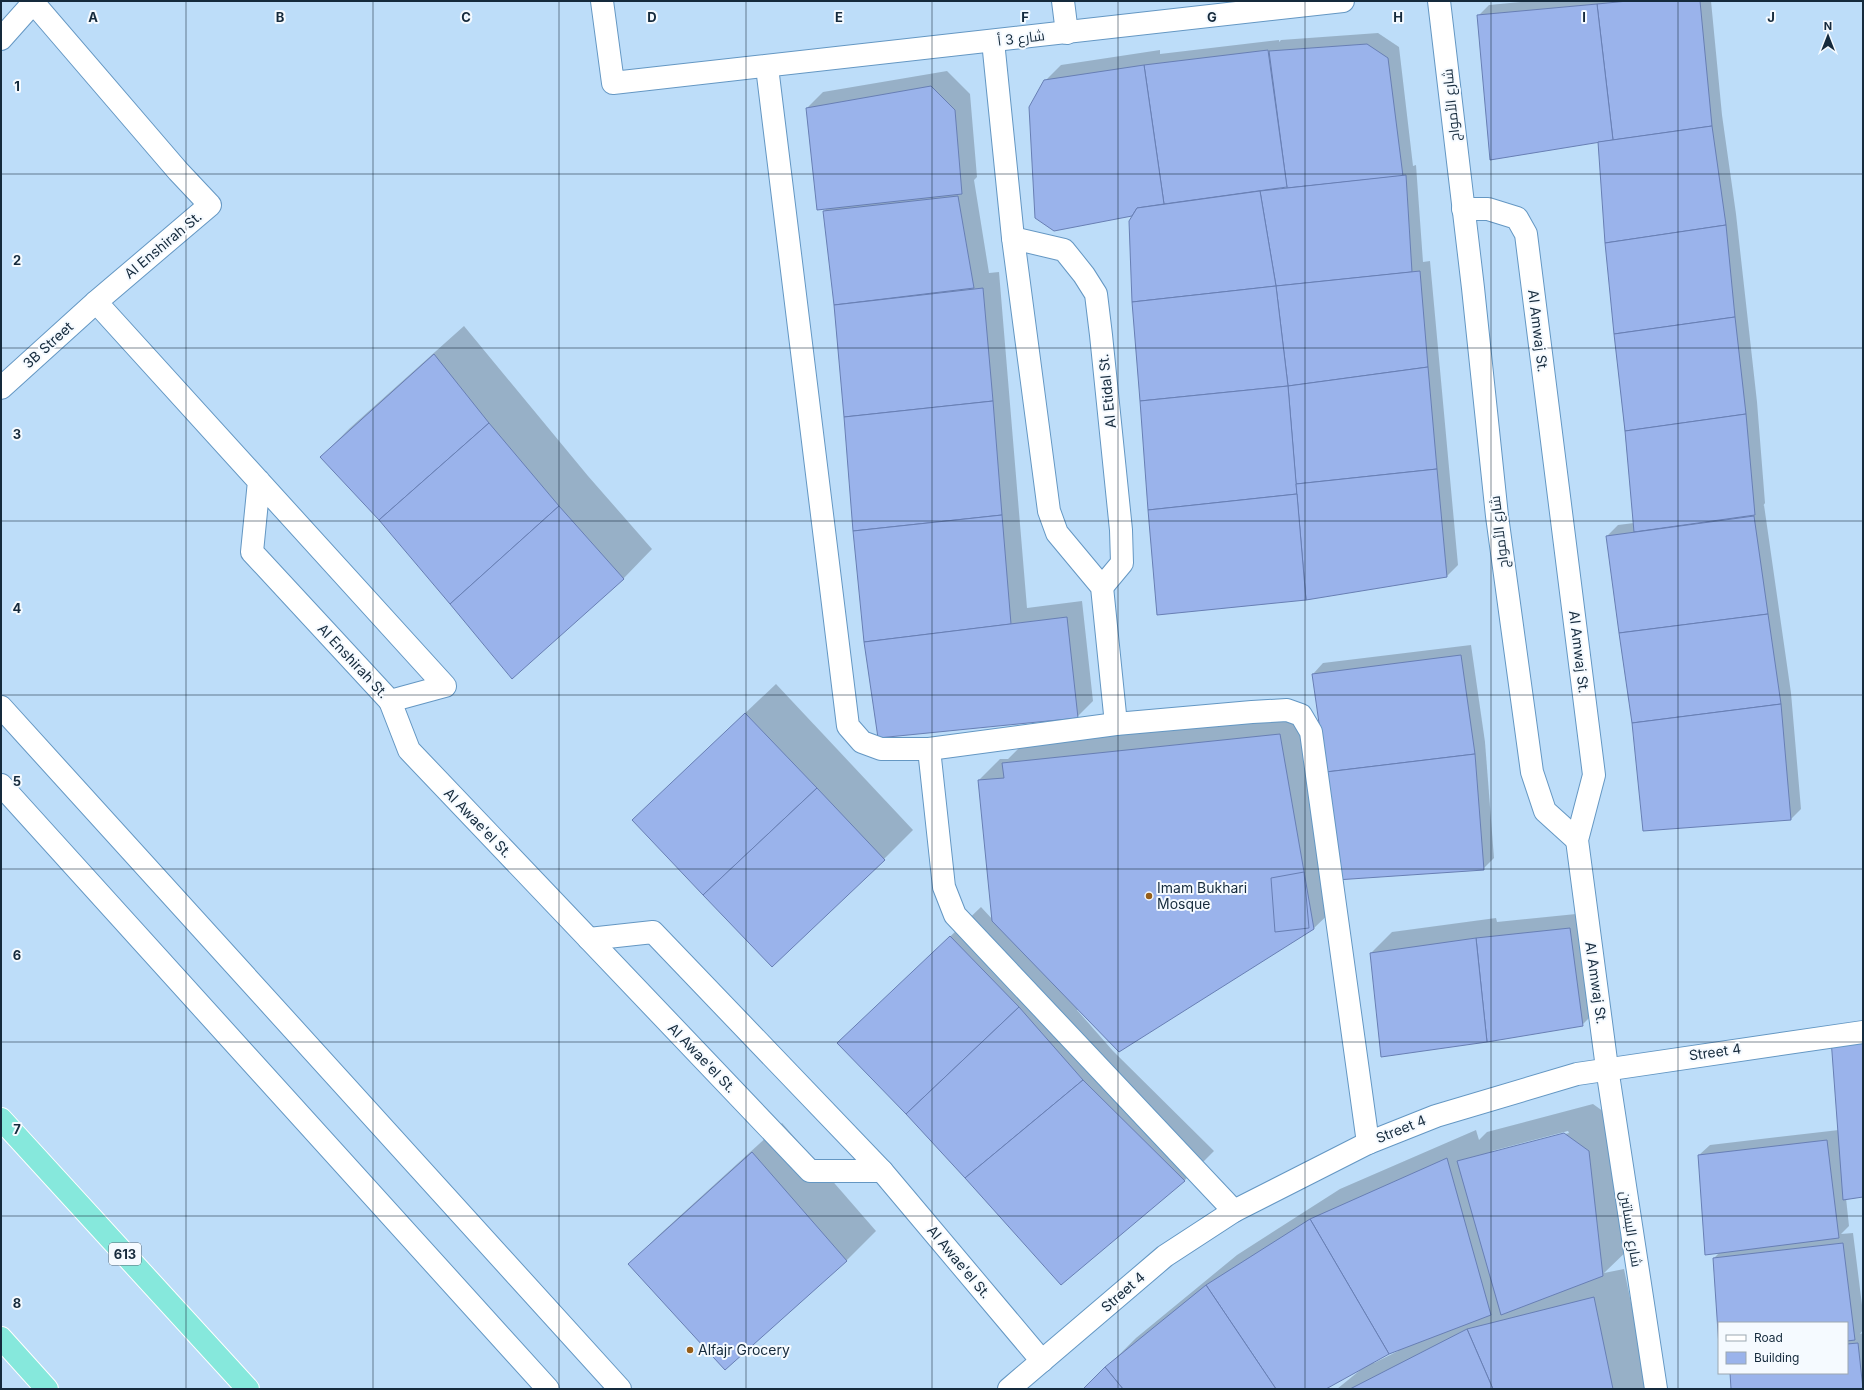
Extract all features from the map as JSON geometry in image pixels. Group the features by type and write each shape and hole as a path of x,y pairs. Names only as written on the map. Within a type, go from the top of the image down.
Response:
{"highway":[{"name":"613","path":"1,1119 248,1389"},
{"path":"1,1338 47,1389"}],"street":[{"name":"شارع 3 أ","path":"602,1 613,83 767,67 1343,1"},
{"path":"1063,1 1066,33"},
{"name":"شارع الأمواج","path":"1439,1 1473,288 1497,516 1532,772 1545,811 1577,840"},
{"name":"Al Enshirah St.","path":"1,39 33,2 178,171 210,205 96,302 259,481 445,686 390,701 252,552 259,481"},
{"path":"993,41 1013,238 1049,511 1057,534 1102,587 1116,724"},
{"path":"767,67 848,726 862,742 881,749 929,749 1116,724 1288,710 1301,715 1311,732 1368,1143"},
{"name":"Al Amwaj St.","path":"1463,209 1488,209 1517,218 1526,234 1594,775 1577,840 1607,1068"},
{"name":"Al Etidal St.","path":"1013,238 1064,250 1084,275 1096,294 1121,530 1122,563 1102,587"},
{"name":"3B Street","path":"1,388 96,302"},
{"name":"Al Awae'el St.","path":"390,701 409,750 810,1171 882,1171 1042,1361"},
{"path":"1,707 620,1389"},
{"path":"929,749 944,887 955,916 1234,1211"},
{"path":"1,785 548,1389"},
{"path":"589,939 653,932 882,1171"},
{"name":"Street 4","path":"1009,1389 1165,1256 1234,1211 1368,1143 1436,1116 1577,1074 1607,1068 1863,1032"},
{"name":"شارع البساتين","path":"1607,1068 1656,1389"}],"building":[{"path":"1628,1 1700,1 1712,126 1613,140 1597,4"},
{"path":"1597,4 1613,140 1490,160 1477,15"},
{"path":"1367,44 1388,58 1403,176 1287,188 1269,51"},
{"path":"1268,50 1287,187 1164,204 1144,65"},
{"path":"1144,65 1164,204 1137,208 1132,216 1054,231 1035,218 1029,107 1044,80"},
{"path":"931,86 955,110 962,194 817,210 806,108"},
{"path":"1712,126 1726,225 1605,243 1598,142"},
{"path":"1406,175 1412,272 1276,286 1260,191"},
{"path":"1260,191 1276,286 1132,302 1129,221 1137,208"},
{"path":"958,196 974,288 834,305 823,211"},
{"path":"1726,225 1735,317 1614,334 1605,243"},
{"path":"1420,271 1428,367 1288,386 1276,286"},
{"path":"1276,286 1288,386 1140,401 1132,302"},
{"path":"983,288 993,401 844,417 834,305"},
{"path":"1735,317 1746,414 1625,431 1614,334"},
{"path":"434,354 489,423 379,520 320,457"},
{"path":"1428,367 1437,469 1296,484 1288,386"},
{"path":"1288,386 1297,494 1148,510 1140,401"},
{"path":"993,401 1002,515 853,531 844,417"},
{"path":"1746,414 1755,515 1634,532 1625,431"},
{"path":"489,423 559,506 450,604 379,520"},
{"path":"1437,469 1447,577 1306,600 1296,484"},
{"path":"1297,494 1306,600 1157,615 1148,510"},
{"path":"559,506 624,579 512,679 450,604"},
{"path":"1002,515 1011,624 864,642 853,531"},
{"path":"1754,516 1768,614 1619,633 1606,536"},
{"path":"1768,614 1781,704 1632,723 1619,633"},
{"path":"1067,617 1078,718 878,738 864,642"},
{"path":"1461,655 1475,754 1326,772 1312,674"},
{"path":"1781,704 1791,820 1643,831 1632,723"},
{"path":"745,713 817,788 703,895 632,820"},
{"name":"Imam Bukhari Mosque","path":"1280,734 1314,929 1119,1052 992,921 978,780 1004,778 1002,763"},
{"path":"1475,754 1484,870 1336,880 1326,772"},
{"path":"817,788 885,860 772,967 703,895"},
{"path":"1304,872 1309,928 1275,932 1271,878"},
{"path":"1570,928 1583,1026 1487,1042 1476,938"},
{"path":"950,936 1019,1007 906,1114 837,1043"},
{"path":"1476,938 1487,1042 1381,1057 1370,953"},
{"path":"1019,1007 1083,1080 965,1178 906,1114"},
{"path":"1863,1037 1863,1197 1843,1200 1831,1039"},
{"path":"1083,1080 1185,1181 1061,1285 965,1178"},
{"path":"1564,1133 1589,1151 1603,1276 1501,1315 1457,1161"},
{"path":"1827,1140 1839,1238 1705,1255 1698,1155"},
{"path":"752,1152 847,1261 725,1370 628,1264"},
{"path":"1447,1158 1491,1315 1389,1354 1310,1219"},
{"path":"1310,1219 1389,1354 1326,1389 1276,1389 1206,1285"},
{"path":"1843,1243 1855,1340 1848,1341 1848,1322 1718,1322 1718,1332 1713,1258"},
{"path":"1206,1285 1276,1389 1123,1389 1105,1367"},
{"path":"1594,1297 1613,1389 1493,1389 1467,1329"},
{"path":"1467,1329 1493,1389 1350,1389"},
{"path":"1858,1343 1863,1389 1731,1389 1730,1374 1848,1374 1848,1344"},
{"path":"1105,1367 1123,1389 1083,1389"}],"place":[{"name":"Imam Bukhari Mosque","path":"1149,896"},
{"name":"Alfajr Grocery","path":"690,1350"}]}
